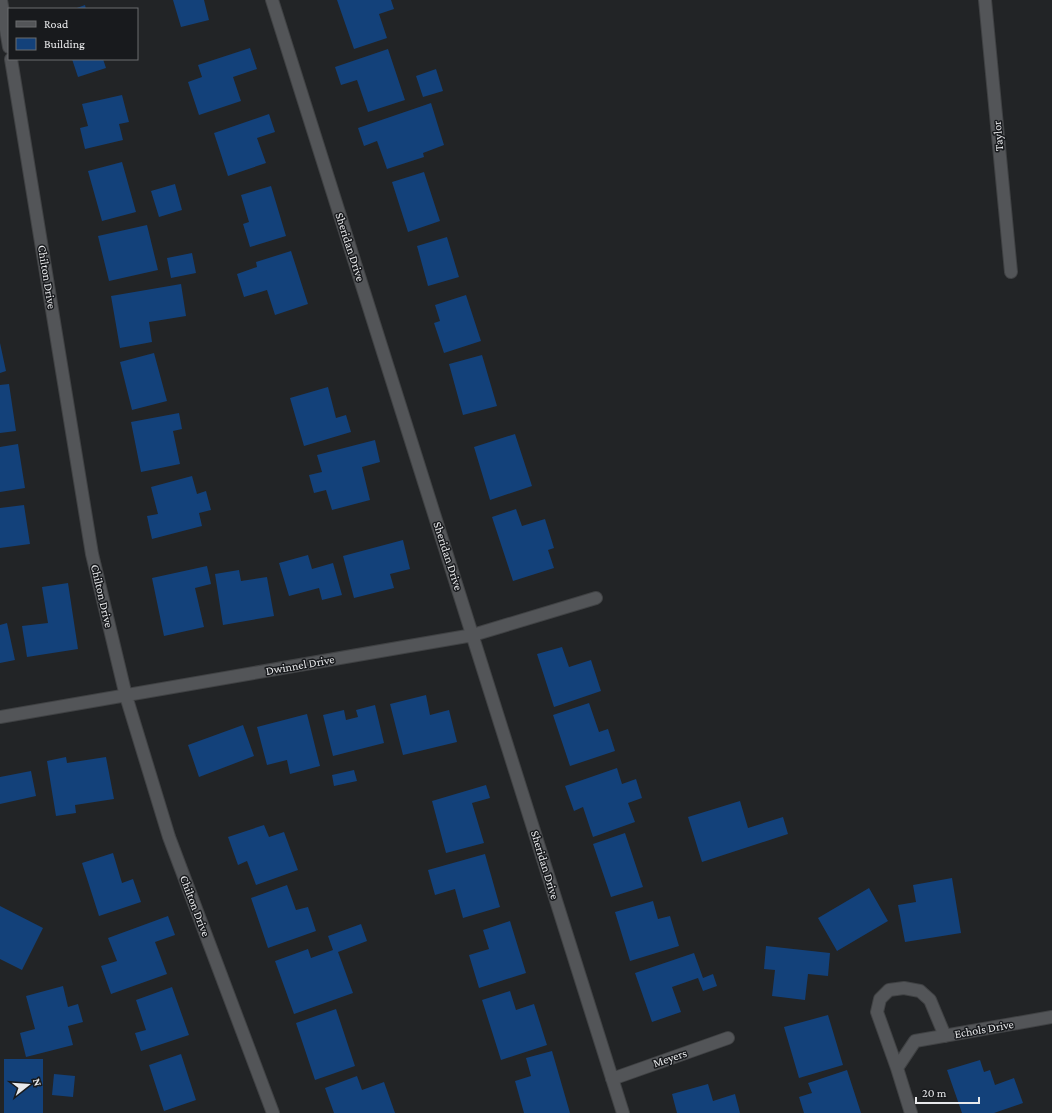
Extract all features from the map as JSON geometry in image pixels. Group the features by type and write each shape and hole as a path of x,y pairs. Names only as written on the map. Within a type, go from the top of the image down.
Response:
{"street":[{"path":"1,0 8,41"},
{"name":"Sheridan Drive","path":"272,0 623,1113"},
{"name":"Taylor","path":"985,0 1011,272"},
{"name":"Chilton Drive","path":"11,60 92,554 126,696 169,837 274,1113"},
{"name":"Dwinnel Drive","path":"0,717 473,635 596,598"},
{"path":"911,1113 878,1012 880,999 889,990 904,988 920,991 930,1000 945,1036"},
{"name":"Echols Drive","path":"897,1068 915,1041 1052,1017"},
{"name":"Meyers","path":"612,1079 728,1038"}],"building":[{"path":"173,0 204,0 209,20 181,27"},
{"path":"337,0 391,0 394,9 379,14 387,38 354,49"},
{"path":"85,5 86,8 77,8"},
{"path":"250,48 257,69 233,77 241,101 199,115 188,82 202,77 198,65"},
{"path":"388,49 405,100 368,112 357,80 341,85 335,67"},
{"path":"72,60 103,60 106,68 78,77"},
{"path":"436,69 443,91 423,97 416,76"},
{"path":"122,95 129,122 119,124 123,140 85,149 80,128 88,126 82,104"},
{"path":"431,103 444,145 423,153 424,157 387,169 377,141 364,146 358,128"},
{"path":"269,114 275,132 257,138 266,163 228,176 214,133"},
{"path":"122,162 136,212 102,221 88,171"},
{"path":"424,172 440,221 408,232 392,182"},
{"path":"175,184 182,210 159,217 151,191"},
{"path":"271,186 286,236 250,247 243,224 249,222 241,195"},
{"path":"147,225 158,270 109,281 98,236"},
{"path":"447,237 459,277 428,286 417,246"},
{"path":"291,251 308,304 275,315 267,290 244,297 237,274 257,267 256,262"},
{"path":"192,253 196,273 171,278 167,258"},
{"path":"181,284 186,316 149,322 152,342 120,348 111,296"},
{"path":"466,295 481,341 444,353 434,323 440,321 435,305"},
{"path":"0,343 6,371 0,373"},
{"path":"154,353 167,401 132,410 120,362"},
{"path":"482,355 497,406 463,415 449,364"},
{"path":"9,384 16,431 0,433 0,385"},
{"path":"328,387 336,418 346,415 351,432 304,446 290,398"},
{"path":"179,413 182,429 173,431 180,464 141,472 131,422"},
{"path":"515,434 532,486 490,500 474,447"},
{"path":"375,440 380,462 362,467 370,500 332,510 326,490 314,493 309,475 322,472 317,455"},
{"path":"18,444 25,488 0,492 0,447"},
{"path":"192,476 197,494 206,491 211,510 199,513 202,526 152,539 147,516 158,514 151,487"},
{"path":"24,505 30,544 0,548 0,508"},
{"path":"516,509 522,526 545,519 554,548 548,550 554,568 513,581 492,517"},
{"path":"403,540 410,569 390,574 394,588 354,598 343,556"},
{"path":"308,555 312,569 333,563 342,595 322,600 319,588 289,596 279,563"},
{"path":"207,566 211,584 195,588 204,627 164,636 152,578"},
{"path":"239,570 241,581 267,577 274,616 223,625 215,574"},
{"path":"68,583 78,649 27,657 22,626 48,623 42,587"},
{"path":"7,623 15,660 0,663 0,625"},
{"path":"562,647 569,667 591,660 601,691 554,707 537,654"},
{"path":"426,695 430,715 449,710 457,742 403,755 390,704"},
{"path":"589,703 599,732 608,729 615,751 570,766 553,715"},
{"path":"375,705 384,743 333,756 323,715 344,710 346,720 358,717 356,710"},
{"path":"307,714 320,766 290,774 287,760 267,765 257,727"},
{"path":"243,725 254,756 199,777 188,745"},
{"path":"66,757 67,763 106,757 114,799 75,805 76,813 56,816 47,761"},
{"path":"617,768 622,784 636,779 642,798 628,803 635,822 593,837 583,807 574,811 565,786"},
{"path":"354,770 357,781 334,786 332,775"},
{"path":"31,771 36,796 0,804 0,777"},
{"path":"486,785 490,798 472,803 484,843 446,853 432,801"},
{"path":"740,801 748,828 783,817 788,834 702,862 688,817"},
{"path":"264,825 269,837 284,832 298,870 256,885 247,861 238,865 228,837"},
{"path":"625,833 643,887 611,897 593,844"},
{"path":"113,853 122,883 133,879 141,902 99,916 82,863"},
{"path":"485,854 500,907 463,918 455,889 435,895 428,870"},
{"path":"952,878 961,933 905,942 898,905 916,902 913,885"},
{"path":"287,885 296,910 308,907 316,931 268,948 251,898"},
{"path":"869,888 888,921 837,951 818,918"},
{"path":"653,901 658,919 670,916 679,946 630,961 615,912"},
{"path":"0,906 43,928 22,970 0,959"},
{"path":"168,916 175,935 155,942 167,974 111,994 101,966 117,961 108,938"},
{"path":"510,921 526,973 479,988 469,955 489,949 483,930"},
{"path":"361,924 367,941 338,952 353,993 294,1014 275,961 308,949 311,958 333,950 328,936"},
{"path":"766,946 830,953 828,976 808,974 805,1000 772,996 775,970 764,969"},
{"path":"694,953 703,978 713,974 717,986 703,991 698,978 672,987 681,1012 652,1022 635,973"},
{"path":"63,986 68,1007 78,1004 83,1022 68,1026 73,1045 26,1057 20,1033 35,1029 26,996"},
{"path":"172,987 189,1035 141,1051 135,1033 146,1030 136,1000"},
{"path":"510,991 516,1010 534,1004 547,1045 501,1060 482,1000"},
{"path":"336,1009 355,1066 315,1080 296,1023"},
{"path":"828,1015 843,1065 799,1078 784,1027"},
{"path":"552,1051 570,1113 524,1113 515,1081 531,1076 526,1058"},
{"path":"181,1054 196,1100 164,1111 149,1065"},
{"path":"4,1059 43,1059 43,1113 4,1113"},
{"path":"980,1060 984,1072 990,1070 995,1085 1014,1078 1023,1103 994,1113 962,1113 947,1070"},
{"path":"847,1070 861,1113 804,1113 799,1097 812,1093 808,1083"},
{"path":"54,1074 75,1076 73,1097 52,1095"},
{"path":"357,1076 362,1090 384,1082 395,1113 334,1113 325,1088"},
{"path":"708,1084 713,1101 735,1094 740,1113 677,1113 672,1094"}]}
